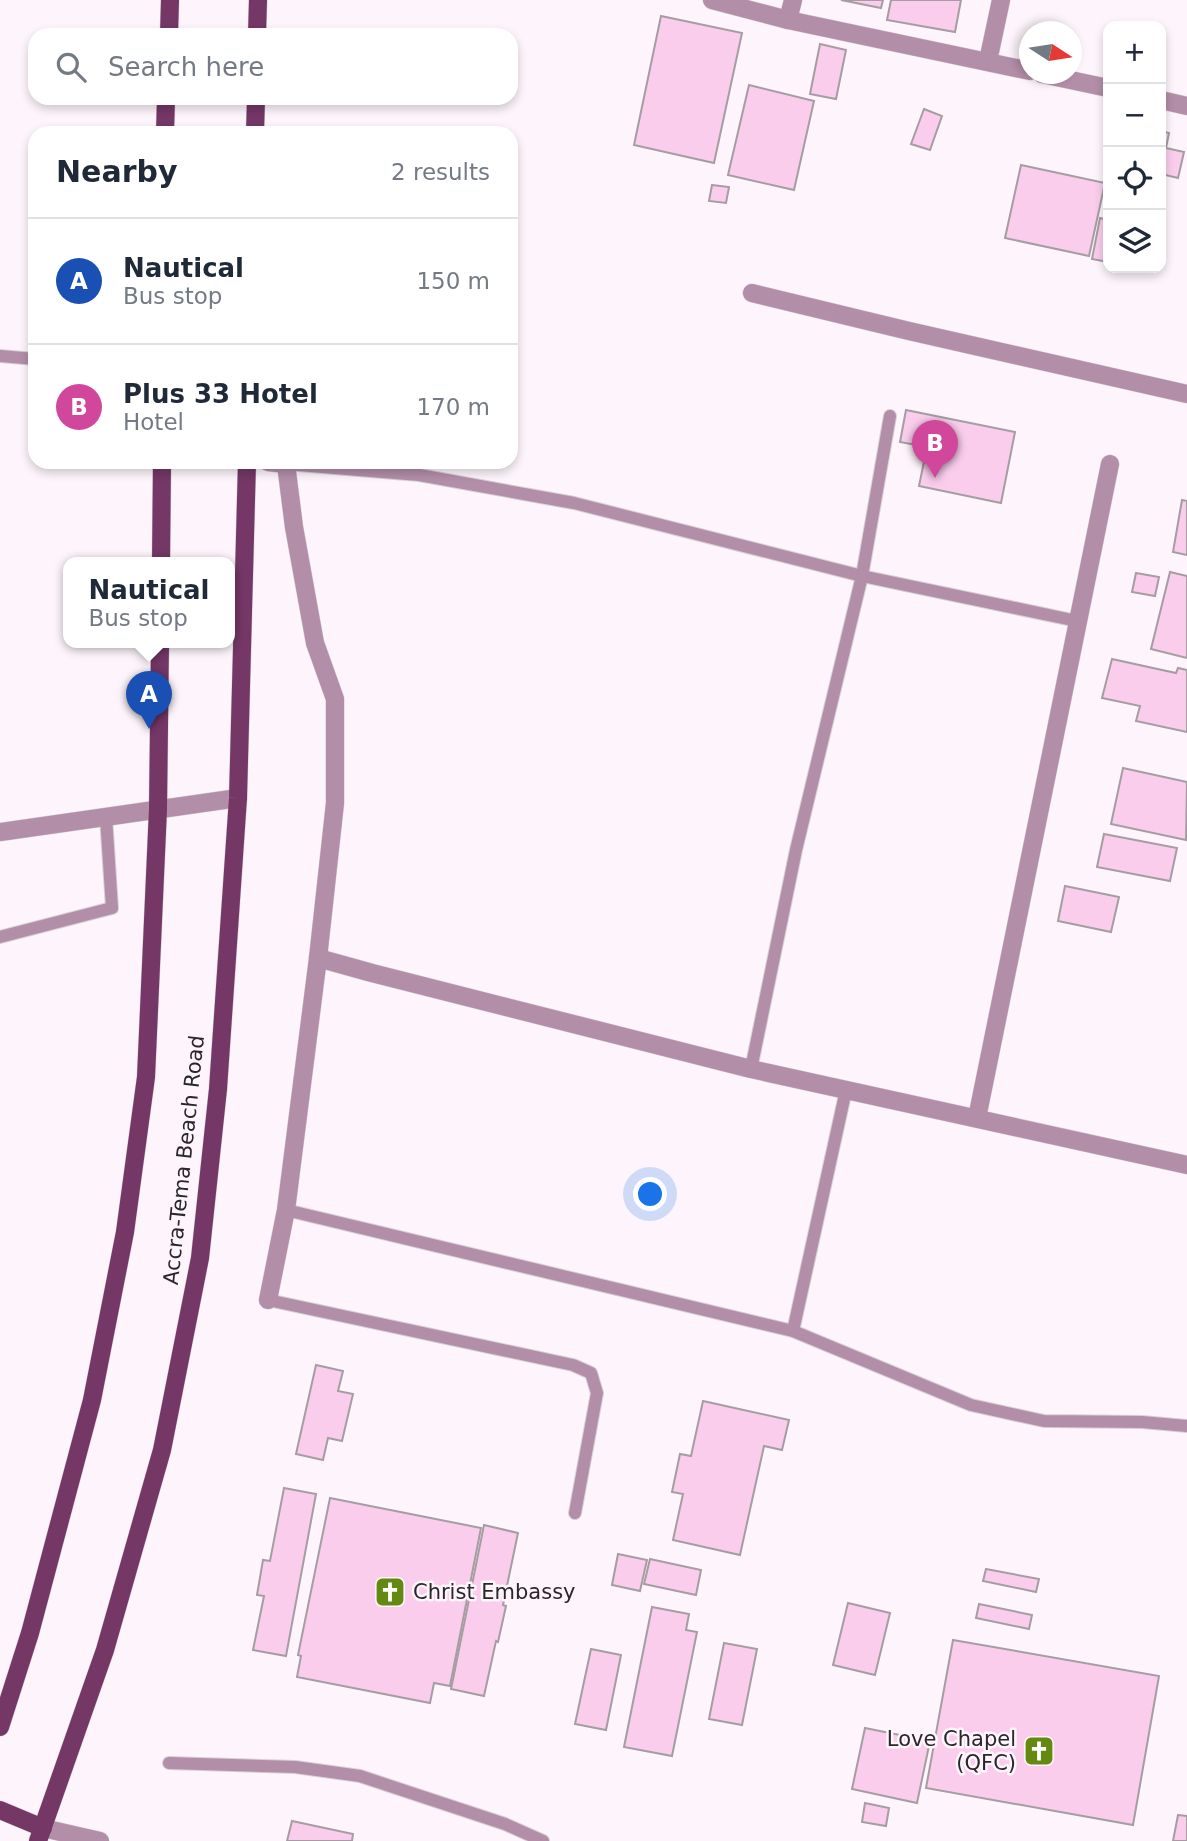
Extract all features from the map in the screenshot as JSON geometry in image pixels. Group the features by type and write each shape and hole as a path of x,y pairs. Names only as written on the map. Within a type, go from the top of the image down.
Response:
{"main road":[{"path":"169,28 170,0"},
{"path":"257,28 258,0"},
{"path":"165,126 166,105"},
{"path":"255,126 256,105"},
{"path":"161,557 162,469"},
{"name":"Accra-Tema Beach Road","path":"41,1835 105,1650 158,1463 200,1258 218,1089 238,798 247,469"},
{"path":"0,1727 30,1633 92,1399 125,1232 146,1077 159,809 160,648"},
{"path":"0,1810 41,1835"}],"street":[{"path":"712,0 788,20 1019,68"},
{"path":"788,20 793,0"},
{"path":"988,61 1001,0"},
{"path":"1082,82 1103,87"},
{"path":"1166,101 1187,106"},
{"path":"752,293 1187,394"},
{"path":"977,1118 1110,464"},
{"path":"268,1300 286,1210 335,803 335,699 315,643 294,527 279,469"},
{"path":"0,832 238,798"},
{"path":"318,957 385,977 751,1069 1187,1166"},
{"path":"41,1835 100,1841"}],"lane":[{"path":"0,356 28,358"},
{"path":"751,1069 796,850 862,576 891,416"},
{"path":"348,469 418,475 574,503 862,576 1077,621"},
{"path":"0,937 112,908 106,817"},
{"path":"793,1331 846,1090"},
{"path":"286,1210 793,1331 971,1405 1044,1420 1142,1422 1187,1426"},
{"path":"268,1300 572,1365 591,1374 597,1394 575,1513"},
{"path":"169,1763 295,1767 360,1776 505,1824 543,1841"}],"building":[{"path":"841,0 883,0 881,8"},
{"path":"891,0 961,0 955,32 887,20"},
{"path":"661,16 742,33 714,163 634,145"},
{"path":"820,44 846,50 836,99 810,94"},
{"path":"749,85 814,101 794,190 728,175"},
{"path":"924,109 942,116 930,150 911,144"},
{"path":"1166,148 1184,152 1178,178 1166,175"},
{"path":"1021,165 1103,183 1089,256 1005,238"},
{"path":"712,185 729,187 726,203 709,201"},
{"path":"1100,218 1103,219 1103,261 1092,259"},
{"path":"906,410 1015,432 1001,503 919,486 927,447 900,442"},
{"path":"1182,500 1187,501 1187,555 1173,552"},
{"path":"1170,572 1187,576 1187,658 1151,649"},
{"path":"1136,573 1159,577 1155,596 1132,592"},
{"path":"1112,659 1176,673 1178,668 1187,670 1187,732 1136,721 1140,706 1102,698"},
{"path":"1123,768 1187,782 1186,840 1111,824"},
{"path":"1104,834 1177,848 1170,881 1097,867"},
{"path":"1065,886 1119,897 1111,932 1058,921"},
{"path":"316,1365 343,1371 338,1391 353,1394 342,1441 328,1438 323,1460 296,1454"},
{"path":"703,1401 789,1420 782,1450 764,1446 740,1555 673,1540 683,1494 672,1492 680,1454 691,1456"},
{"path":"284,1488 316,1494 286,1656 253,1650 264,1596 257,1595 263,1560 270,1561"},
{"name":"Christ Embassy","path":"330,1498 481,1528 450,1686 434,1683 430,1703 297,1677 301,1656 298,1655"},
{"path":"484,1525 518,1533 503,1605 506,1606 484,1696 451,1689"},
{"path":"618,1554 647,1560 640,1591 612,1585"},
{"path":"650,1559 701,1570 696,1595 644,1584"},
{"path":"986,1569 1039,1579 1036,1592 983,1581"},
{"path":"848,1603 890,1613 875,1675 833,1665"},
{"path":"979,1604 1032,1615 1029,1629 976,1618"},
{"path":"652,1607 689,1614 686,1630 697,1632 672,1756 624,1747"},
{"name":"Love Chapel (QFC)","path":"953,1640 1159,1676 1133,1825 926,1788"},
{"path":"724,1643 757,1649 742,1725 709,1719"},
{"path":"591,1649 621,1655 606,1730 575,1724"},
{"path":"865,1728 930,1741 917,1803 852,1789"},
{"path":"865,1803 889,1808 886,1826 862,1822"},
{"path":"1178,1815 1187,1816 1187,1841 1173,1841"},
{"path":"292,1821 353,1834 352,1841 287,1841"}],"place":[{"name":"Plus 33 Hotel","path":"935,478"},
{"name":"Nautical","path":"149,729"},
{"name":"Christ Embassy","path":"390,1592"},
{"name":"Love Chapel (QFC)","path":"1039,1751"}]}
